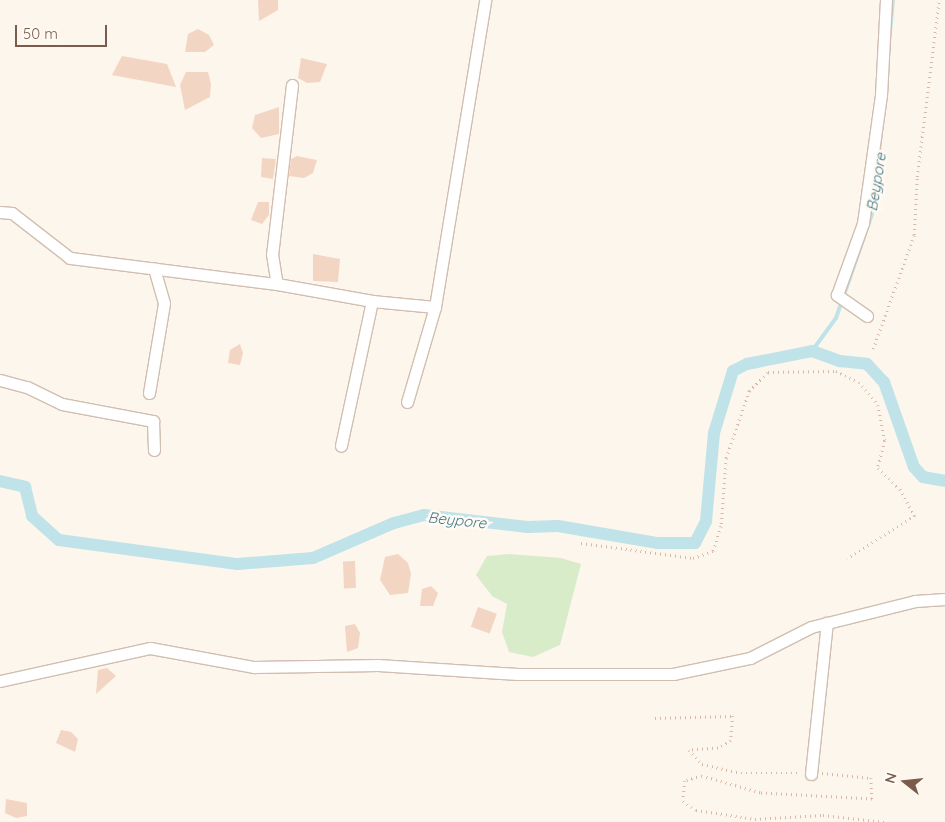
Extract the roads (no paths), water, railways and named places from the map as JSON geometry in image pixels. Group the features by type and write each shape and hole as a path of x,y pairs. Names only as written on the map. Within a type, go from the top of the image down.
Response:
{"street":[{"path":"408,402 435,307 485,0"},
{"path":"867,316 837,295 863,223 880,95 886,0"},
{"path":"276,284 272,254 292,86"},
{"path":"0,212 12,213 70,258 276,284 372,301 435,307"},
{"path":"149,394 164,303 154,268"},
{"path":"341,446 372,301"},
{"path":"0,380 26,387 62,404 153,421 154,450"},
{"path":"0,681 150,648 254,668 378,664 518,674 673,674 750,658 812,627 915,601 945,598"},
{"path":"812,774 827,623"}],"waterway":[{"name":"Beypore","path":"812,351 836,318 874,208 893,0"},
{"name":"Beypore","path":"0,481 25,487 32,516 59,540 237,564 313,558 394,523 424,515 527,527 558,526 657,543 695,543 706,521 714,433 733,371 747,364 812,351 840,361 867,364 884,382 914,467 923,477 945,481"}]}
